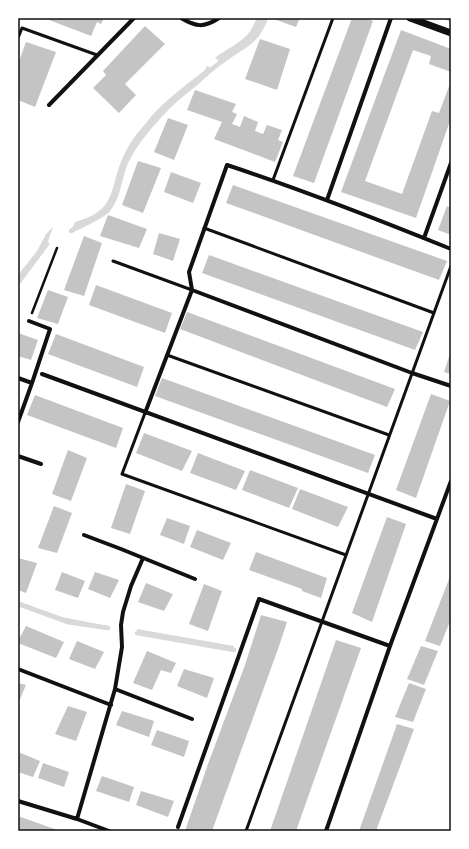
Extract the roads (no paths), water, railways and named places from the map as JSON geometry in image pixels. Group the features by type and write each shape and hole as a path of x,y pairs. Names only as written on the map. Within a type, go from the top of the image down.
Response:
{"street":[{"path":"49,105 134,18"},
{"path":"181,18 193,25 203,25 219,18"},
{"path":"327,200 391,18"},
{"path":"410,18 451,33"},
{"path":"424,238 451,164"},
{"path":"145,412 192,290 189,272 227,165 327,200 451,249"},
{"path":"192,290 412,373 451,386"},
{"path":"18,422 50,329 29,321"},
{"path":"42,374 437,519"},
{"path":"18,378 32,383"},
{"path":"18,456 41,464"},
{"path":"326,831 390,646 451,481"},
{"path":"84,536 196,579"},
{"path":"77,819 115,689 122,647 121,625 123,612 131,586 143,558"},
{"path":"178,827 259,599 322,620 390,646"},
{"path":"18,669 111,705"},
{"path":"115,689 192,719"},
{"path":"18,801 77,819 109,831"}],"lane":[{"path":"273,180 333,18"},
{"path":"18,38 22,28 97,55"},
{"path":"204,228 434,313"},
{"path":"113,261 192,290"},
{"path":"246,831 451,266"},
{"path":"167,355 389,435"},
{"path":"145,412 122,474 346,555"}],"waterway":[{"path":"71,231 108,210 117,193 126,162 145,133 177,98 216,66 254,39 266,18"},
{"path":"18,283 47,244"},
{"path":"18,604 67,622 108,628"},
{"path":"137,633 234,650"}]}
